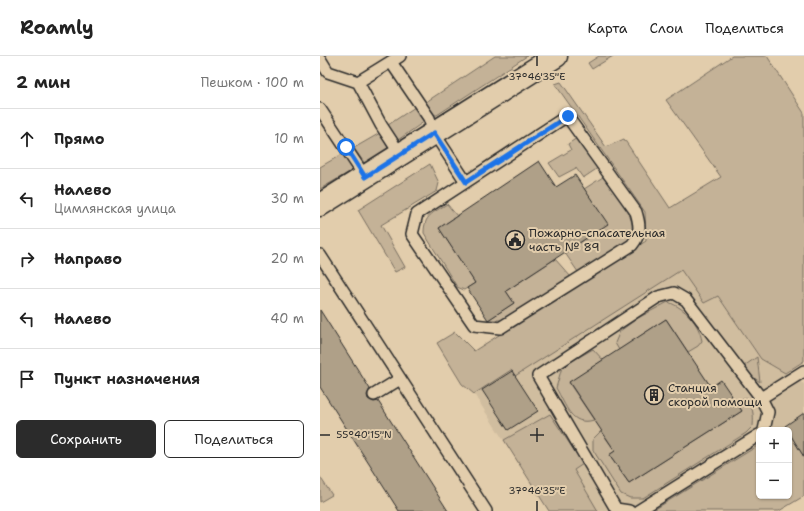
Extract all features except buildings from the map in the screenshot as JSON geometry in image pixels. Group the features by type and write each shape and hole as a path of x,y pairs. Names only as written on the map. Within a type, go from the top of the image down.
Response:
{"street":[{"path":"320,205 556,56"}],"lane":[{"path":"320,59 328,72 358,82 381,125 400,154"},
{"path":"358,82 396,59 429,118 434,133 466,182"},
{"path":"320,108 365,177"},
{"path":"568,116 636,212 640,226 638,238 632,245 500,328 474,325 412,234 417,214 466,182 568,116"},
{"path":"320,255 486,511"},
{"path":"629,511 616,509 538,376 658,297 674,293 686,300 761,398 768,412 765,427"},
{"path":"761,398 804,371"},
{"path":"374,395 400,378"},
{"path":"638,511 756,437"}],"shaded area":[{"path":"495,56 527,56 437,115 433,115 423,104"},
{"path":"599,56 613,56 592,69 588,63"},
{"path":"732,56 767,56 804,113 804,361 785,373 761,359 718,296 704,303 681,270 515,376 511,370 474,394 462,384 437,343 455,332 474,351 646,241 645,212 555,84 561,82 606,147 624,139 670,208 721,177 666,100"},
{"path":"415,107 425,121 398,140 388,125"},
{"path":"380,133 389,150 365,164 354,148"},
{"path":"577,138 598,168 583,178 576,168 559,177 549,163 571,150 568,144"},
{"path":"344,153 353,170 320,189 320,167"},
{"path":"430,164 439,183 437,191 381,225 405,267 395,272 358,210"},
{"path":"603,177 626,208 630,216 632,233 628,241 578,272 565,253 607,224 584,189"},
{"path":"447,204 457,216 439,228 475,283 464,290 457,287 424,233 424,227 430,215"},
{"path":"691,255 761,359 804,384 804,455 792,435 792,427 756,427 756,463 679,511 549,511 474,394"},
{"path":"555,259 571,277 501,320 488,320 514,303 506,291"},
{"path":"668,302 680,308 694,322 698,328 702,341 698,346 688,352 666,319 619,350 615,343 620,331 638,318"},
{"path":"593,349 603,360 569,383 594,420 586,421 580,420 570,413 556,388 562,367"},
{"path":"757,357 760,382 750,375 744,366"},
{"path":"746,397 752,407 753,426 746,433 643,498 630,498 621,494 593,450 593,439 601,431 615,451 609,455 629,483 742,411 737,404"},
{"path":"550,414 583,464 574,470 598,511 549,511 504,440"},
{"path":"792,437 804,457 804,496 779,511 652,511 756,447 756,499 792,499"},
{"path":"320,477 332,495 320,502"}],"place":[{"name":"Пожарно-спасательная часть № 89","path":"515,240"},
{"name":"Станция скорой помощи","path":"654,395"}],"route":[{"path":"346,147 365,177 434,133 466,182 568,116"}]}
